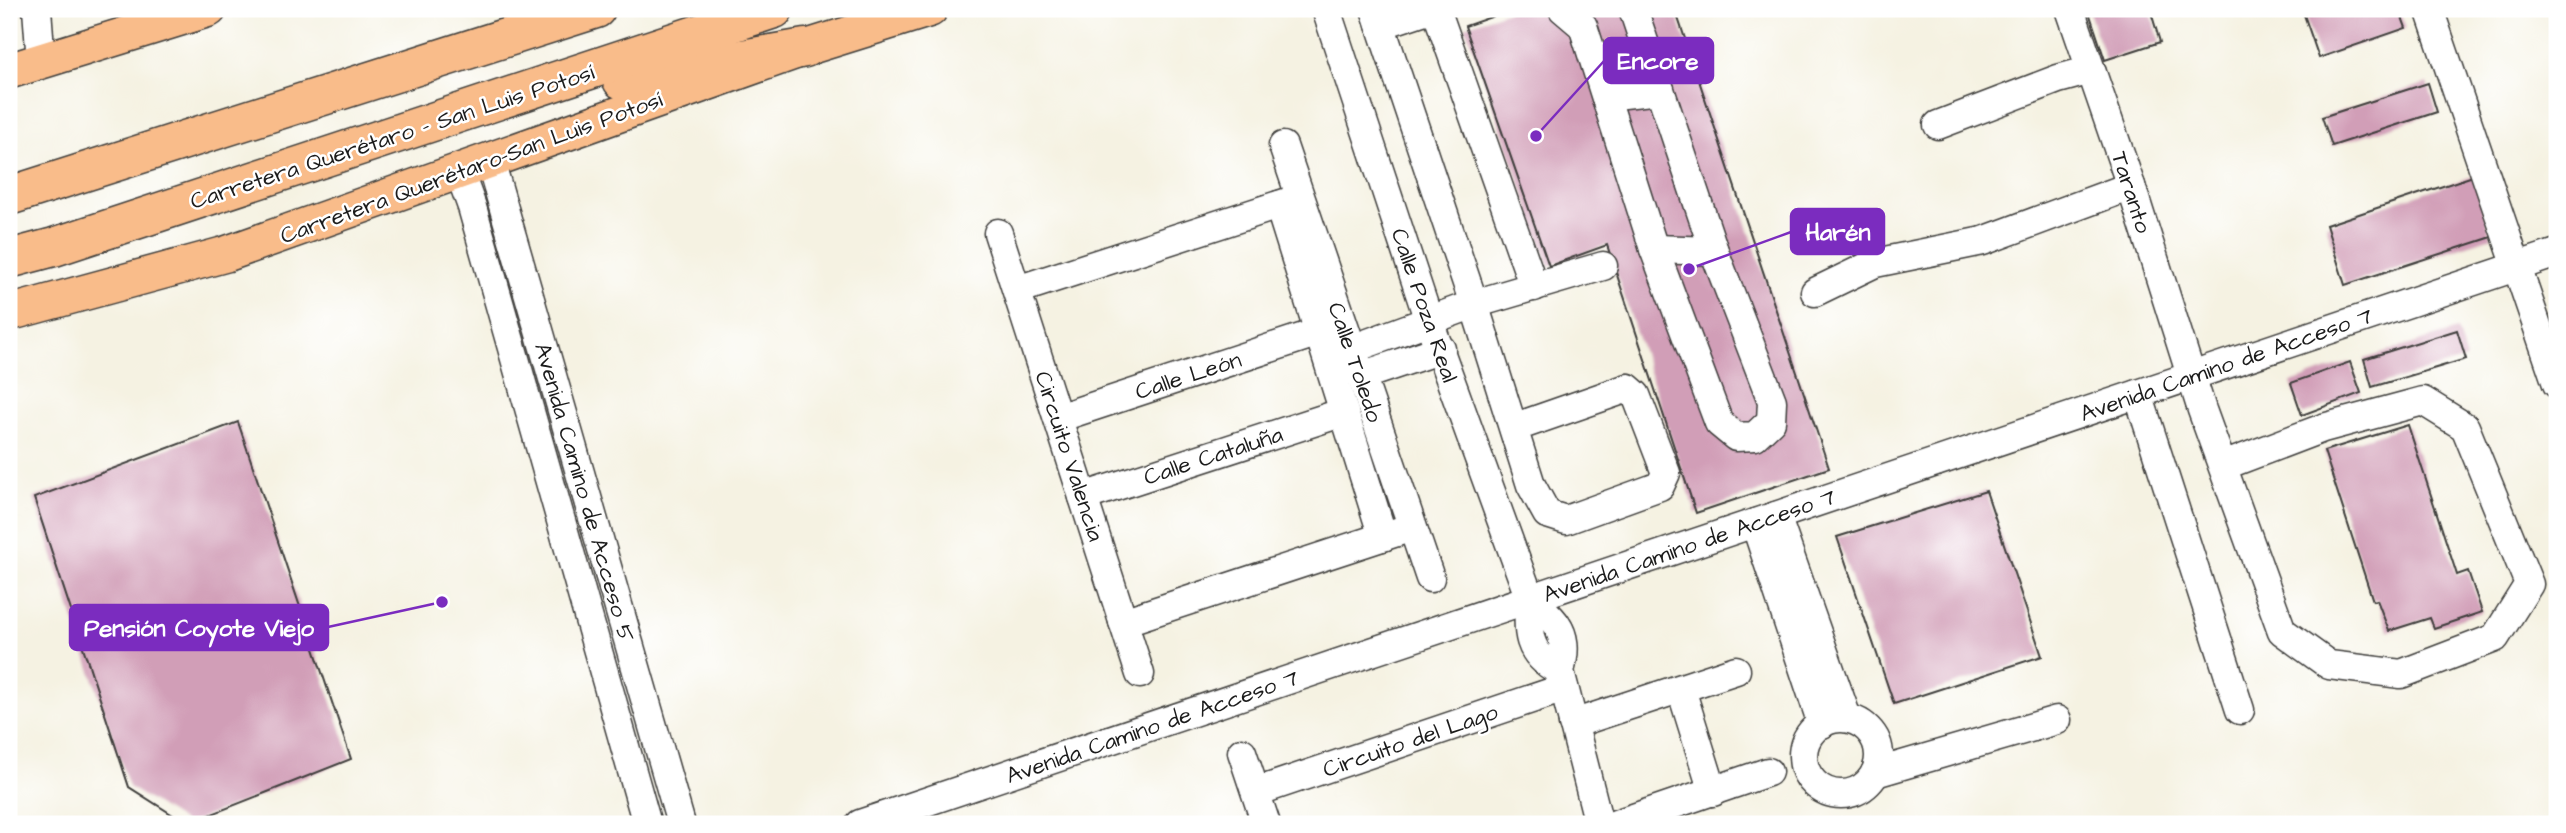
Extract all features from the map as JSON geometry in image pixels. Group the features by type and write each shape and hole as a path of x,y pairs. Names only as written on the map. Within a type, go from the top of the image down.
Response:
{"highway":[{"path":"9,196 596,9"},
{"name":"Carretera Querétaro - San Luis Potosí","path":"9,259 54,247 774,9"},
{"path":"503,100 805,48"}],"main road":[{"path":"25,67 209,9"},
{"name":"Carretera Querétaro-San Luis Potosí","path":"9,313 226,254 805,48 930,9"}],"street":[{"path":"25,67 37,9"},
{"name":"Calle Poza Real","path":"1326,9 1429,321 1530,598"},
{"path":"1428,9 1378,17 1531,485 1547,514 1566,520 1660,486 1667,473 1636,395 1629,388 1513,428"},
{"path":"1436,9 1534,287"},
{"path":"1563,9 1583,26 1654,249 1718,423 1736,437 1755,436 1771,421 1772,401 1714,251 1633,9"},
{"name":"Taranto","path":"2070,9 2191,375 2223,466 2282,631 2329,665 2401,674 2495,638 2529,584 2465,427 2423,401 2323,428 2223,466"},
{"path":"2429,9 2557,384"},
{"path":"1938,125 2058,79 2091,70"},
{"path":"1606,96 1660,90"},
{"name":"Calle Toledo","path":"1283,146 1290,202 1319,332 1383,537"},
{"name":"Avenida Camino de Acceso 5","path":"474,166 525,282 681,824"},
{"name":"Avenida Camino de Acceso 5","path":"474,166 472,208 647,824"},
{"path":"1815,292 1875,263 1983,240 2131,187"},
{"path":"1017,290 1290,202"},
{"name":"Calle Toledo","path":"1290,202 1352,349 1430,578"},
{"name":"Circuito Valencia","path":"998,233 1140,674"},
{"path":"1654,249 1714,251"},
{"name":"Avenida Camino de Acceso 7","path":"860,824 2557,253"},
{"path":"1352,349 1474,304 1603,266"},
{"path":"497,294 525,282"},
{"name":"Calle León","path":"1058,418 1319,332"},
{"path":"1361,376 1440,349"},
{"path":"2138,394 2240,710"},
{"name":"Calle Cataluña","path":"1083,497 1344,412"},
{"path":"541,447 570,438"},
{"path":"1765,519 1834,721"},
{"path":"1123,622 1412,527"},
{"path":"579,581 609,577"},
{"path":"1530,598 1552,616 1560,629 1564,643 1562,680 1599,824"},
{"path":"1573,724 1735,670"},
{"name":"Circuito del Lago","path":"1256,792 1562,680"},
{"path":"1681,689 1713,792"},
{"path":"616,710 646,703"},
{"path":"1875,773 2057,720"},
{"path":"1834,721 1858,722 1875,738 1879,750 1875,773 1868,783 1857,791 1832,793 1811,780 1803,755 1806,743 1812,732 1834,721"},
{"path":"1242,752 1266,824"},
{"path":"1616,824 1768,772"}],"building":[{"path":"1514,9 1675,9 1829,468 1696,513 1607,245 1549,266 1465,26"},
{"path":"2088,9 2150,9 2160,42 2105,60"},
{"path":"2302,9 2399,9 2406,28 2319,58"},
{"path":"2428,83 2437,112 2332,146 2322,117"},
{"path":"2473,176 2492,237 2345,285 2326,225"},
{"path":"2457,330 2466,359 2372,387 2364,359"},
{"path":"2350,362 2361,393 2302,415 2291,383"},
{"path":"238,422 351,759 187,824 129,787 34,498"},
{"path":"2408,425 2457,575 2468,571 2482,612 2434,628 2430,618 2389,631 2377,600 2373,601 2324,451"},
{"path":"1986,491 2042,656 1894,704 1837,537"}],"place":[{"name":"Encore","path":"1536,136"},
{"name":"Harén","path":"1689,269"},
{"name":"Pensión Coyote Viejo","path":"442,602"}]}
